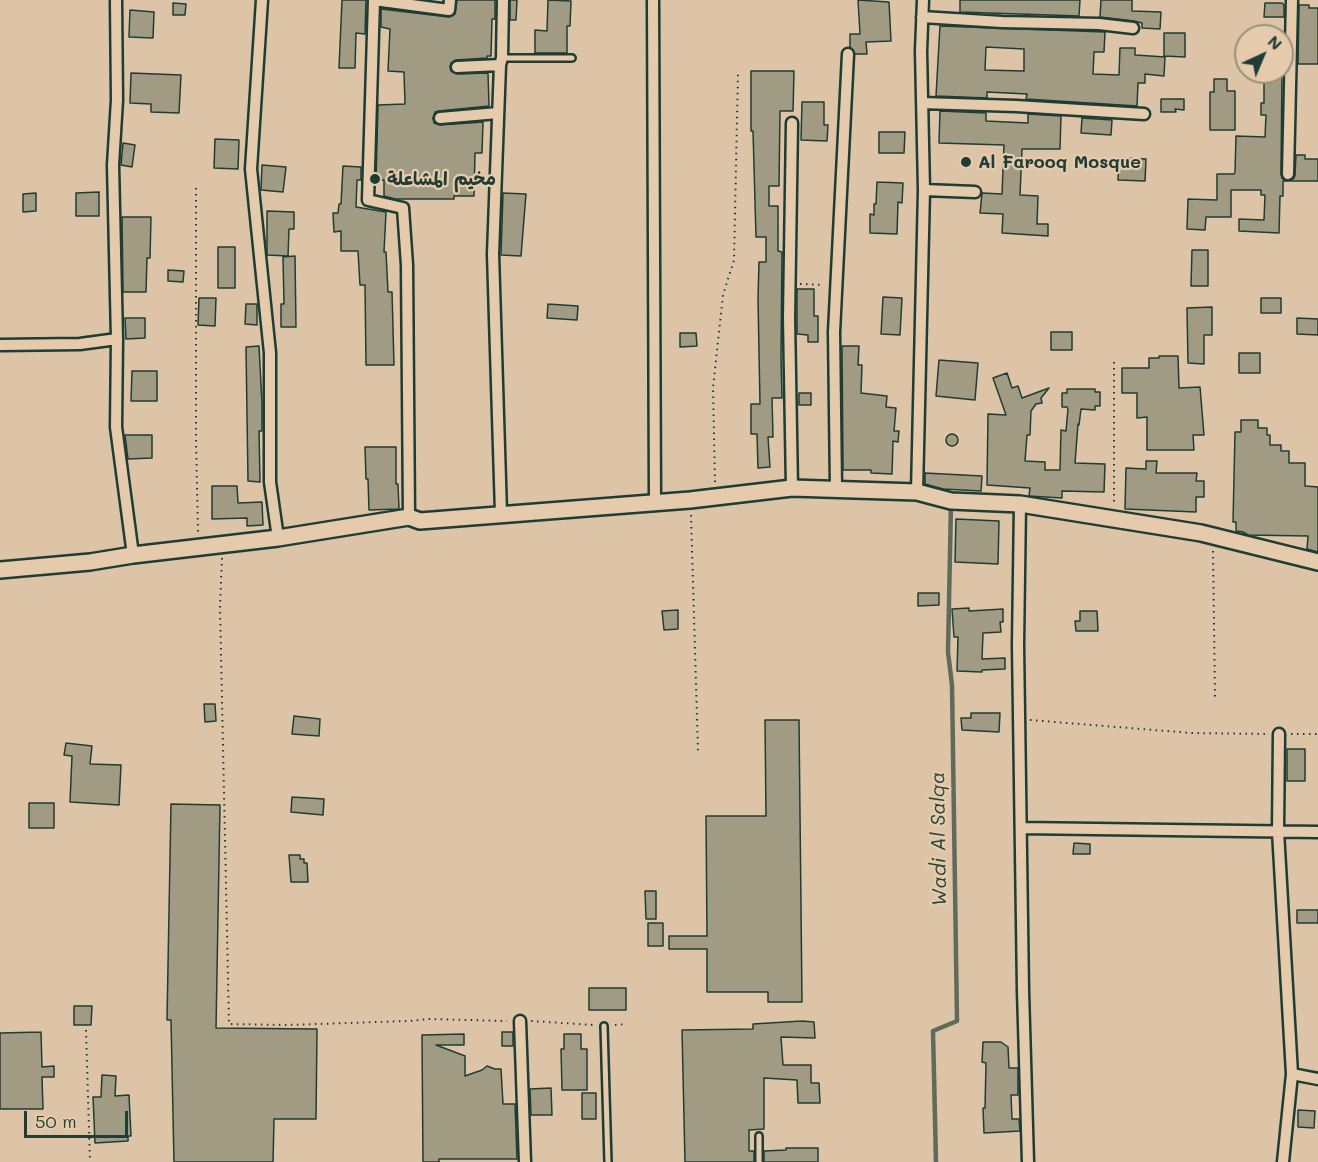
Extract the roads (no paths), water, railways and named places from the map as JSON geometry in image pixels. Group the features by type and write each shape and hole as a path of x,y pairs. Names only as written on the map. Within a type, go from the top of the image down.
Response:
{"street":[{"path":"116,0 117,100 113,165 117,339 116,427 133,555"},
{"path":"262,0 251,169 270,353 270,482 278,538"},
{"path":"409,517 407,265 403,208 368,200 374,0 448,10 450,0"},
{"path":"501,513 493,254 503,0"},
{"path":"653,0 655,502"},
{"path":"917,492 924,190 923,0"},
{"path":"1288,174 1292,0"},
{"path":"922,17 1002,22 1099,24 1133,28"},
{"path":"836,488 834,332 848,54"},
{"path":"457,67 501,62"},
{"path":"922,103 1144,114"},
{"path":"440,118 498,113"},
{"path":"792,123 789,283 792,488"},
{"path":"924,190 975,192"},
{"path":"0,345 80,344 117,339"},
{"path":"0,570 90,562 278,538 409,517 420,520 690,500 792,488 917,492 951,501 1073,508 1114,519 1213,536 1318,561"},
{"path":"1020,504 1018,645 1028,1162"},
{"path":"1279,734 1278,831 1292,1074 1283,1162"},
{"path":"1021,828 1318,832"},
{"path":"520,1021 525,1162"},
{"path":"1292,1074 1318,1078"}],"lane":[{"path":"501,62 572,58"},
{"path":"604,1026 608,1162"},
{"path":"759,1136 759,1162"}],"waterway":[{"name":"Wadi Al Salqa","path":"936,1162 933,1031 957,1021 952,685 948,652 951,503"}],"place":[{"name":"Al Farooq Mosque","path":"966,162"},
{"name":"مخيم المشاعلة","path":"375,179"}]}
